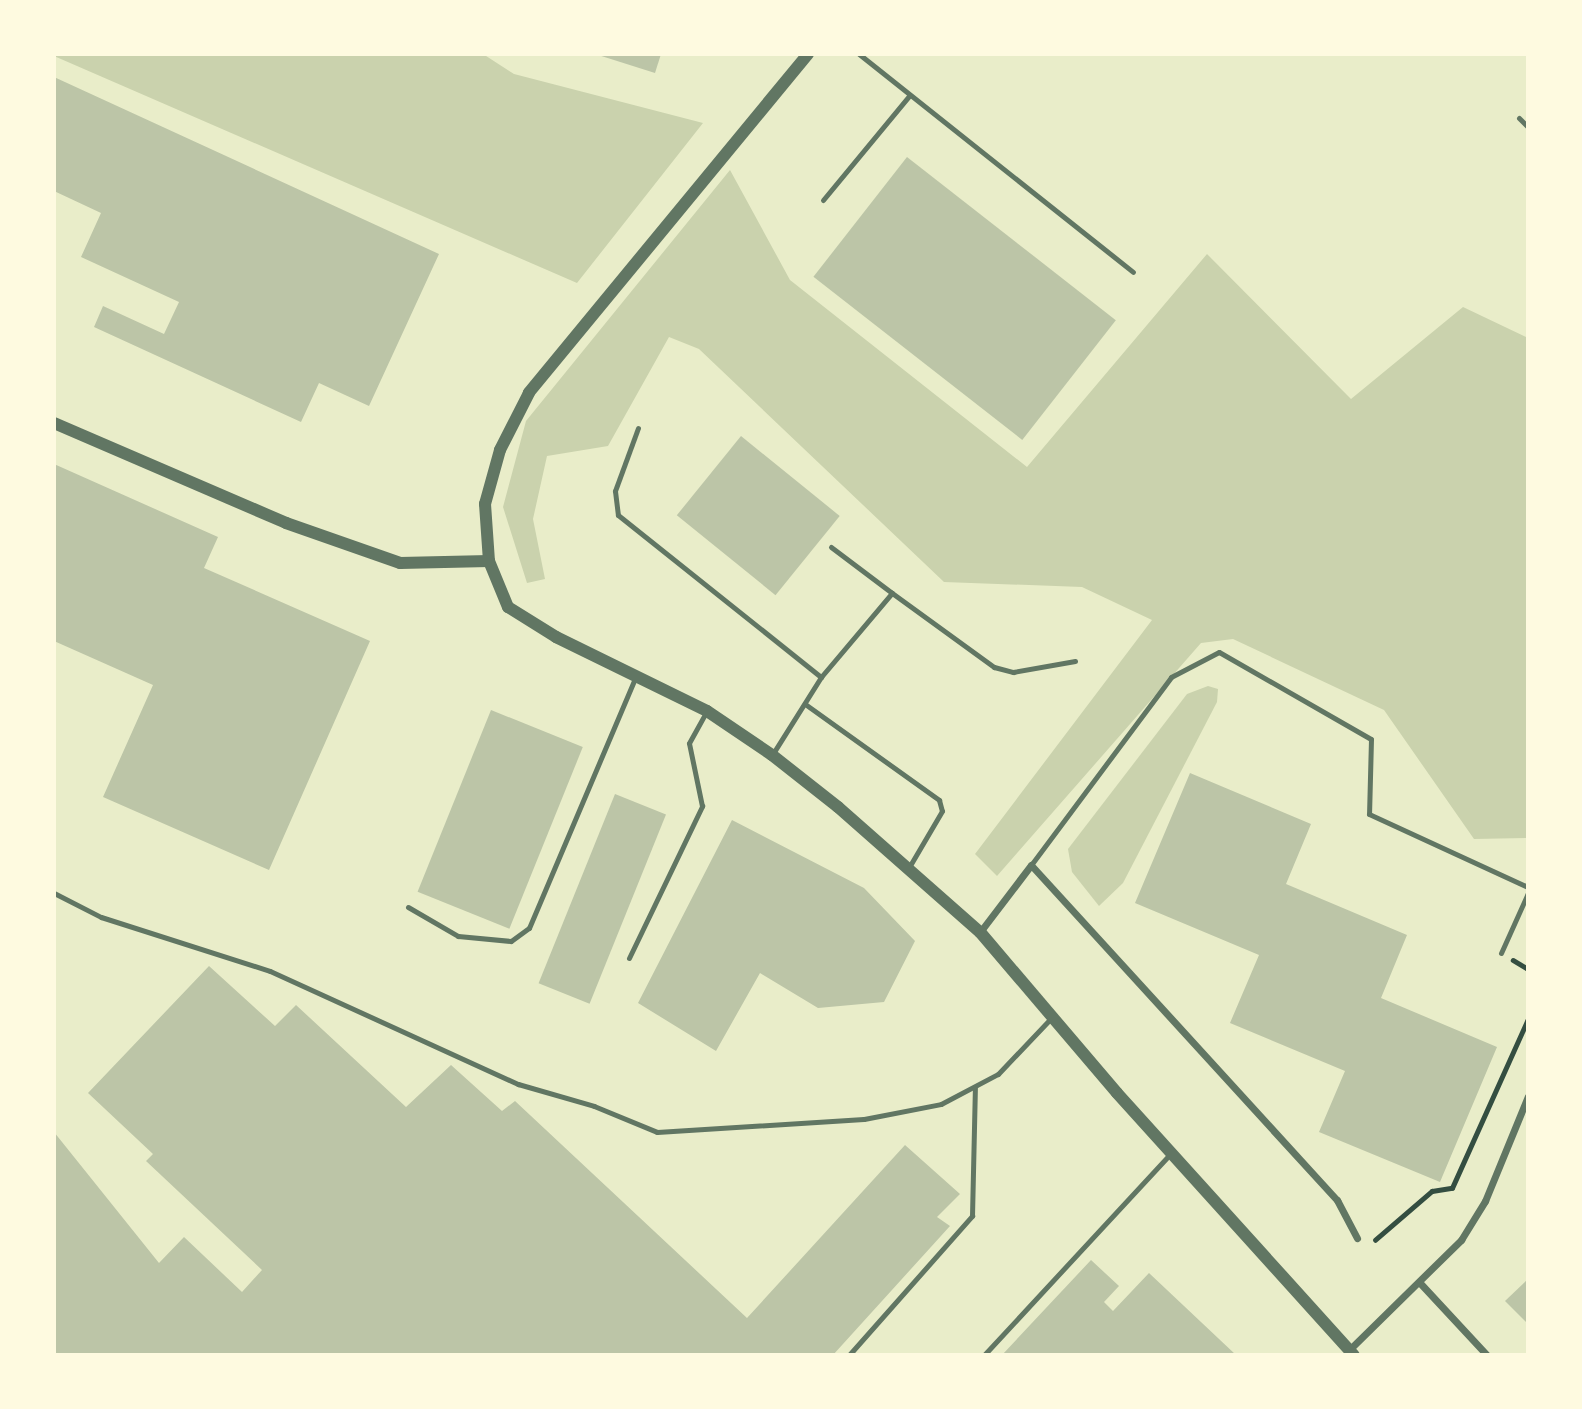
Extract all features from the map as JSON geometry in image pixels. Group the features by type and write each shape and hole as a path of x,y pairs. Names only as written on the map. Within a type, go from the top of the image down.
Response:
{"street":[{"path":"808,54 529,393 500,450 485,504 489,561 508,607 556,637 638,674 707,711 772,755 980,932 1171,1153 1352,1352 1461,1240 1486,1201 1528,1096"},
{"path":"54,423 285,523 400,563 489,561"},
{"path":"980,932 1031,864 1337,1200 1357,1238"},
{"path":"1420,1283 1487,1355"}],"lane":[{"path":"859,54 1133,272"},
{"path":"823,200 910,94"},
{"path":"1519,118 1528,127"},
{"path":"638,428 615,491 618,515 821,677"},
{"path":"831,547 994,667 1013,671 1075,661"},
{"path":"772,755 821,677 892,593"},
{"path":"1031,864 1171,677 1219,652 1371,739 1369,814 1528,890 1501,953"},
{"path":"408,907 458,936 511,942 529,928 638,674"},
{"path":"804,704 939,800 942,811 908,869"},
{"path":"629,958 702,806 689,743 707,711"},
{"path":"54,893 102,917 270,971 518,1084 594,1106 657,1132 864,1119 942,1104 998,1073 1052,1017"},
{"path":"849,1355 972,1216 975,1087"},
{"path":"984,1355 1171,1153"}],"path":[{"path":"1357,1238 1374,1240 1432,1191 1452,1188 1528,1019"}],"green space":[{"path":"483,54 514,74 703,123 577,283 54,56"},
{"path":"730,170 790,280 1027,467 1207,254 1351,399 1463,307 1528,338 1528,838 1474,839 1384,710 1233,639 1201,643 997,876 975,854 1152,620 1082,587 944,582 699,349 669,337 608,446 547,456 533,519 545,579 527,583 503,507 526,421"},
{"path":"1208,686 1218,689 1217,702 1123,883 1099,906 1072,872 1068,849 1187,694"}],"building":[{"path":"595,54 661,54 655,73"},
{"path":"54,77 439,254 369,406 319,383 301,422 94,327 103,306 164,334 179,302 81,257 101,213 54,191"},
{"path":"907,157 1116,320 1022,440 813,277"},
{"path":"741,436 840,516 776,595 677,515"},
{"path":"54,464 218,537 204,568 370,641 269,870 103,797 153,685 54,641"},
{"path":"491,710 583,747 509,929 418,892"},
{"path":"1190,773 1311,824 1286,884 1407,935 1381,998 1497,1047 1440,1182 1319,1132 1345,1071 1230,1023 1259,955 1135,903"},
{"path":"615,794 666,815 590,1004 539,983"},
{"path":"732,820 864,888 915,941 884,1002 818,1008 760,973 716,1051 638,1003"},
{"path":"209,966 275,1026 296,1005 406,1107 451,1065 502,1111 515,1101 747,1318 905,1145 960,1194 937,1217 950,1226 833,1355 54,1355 54,1132 159,1263 184,1237 242,1292 262,1270 146,1161 153,1154 88,1093"},
{"path":"1091,1260 1119,1286 1104,1302 1113,1311 1149,1273 1236,1355 1002,1355"},
{"path":"1528,1279 1528,1324 1505,1301"}]}
